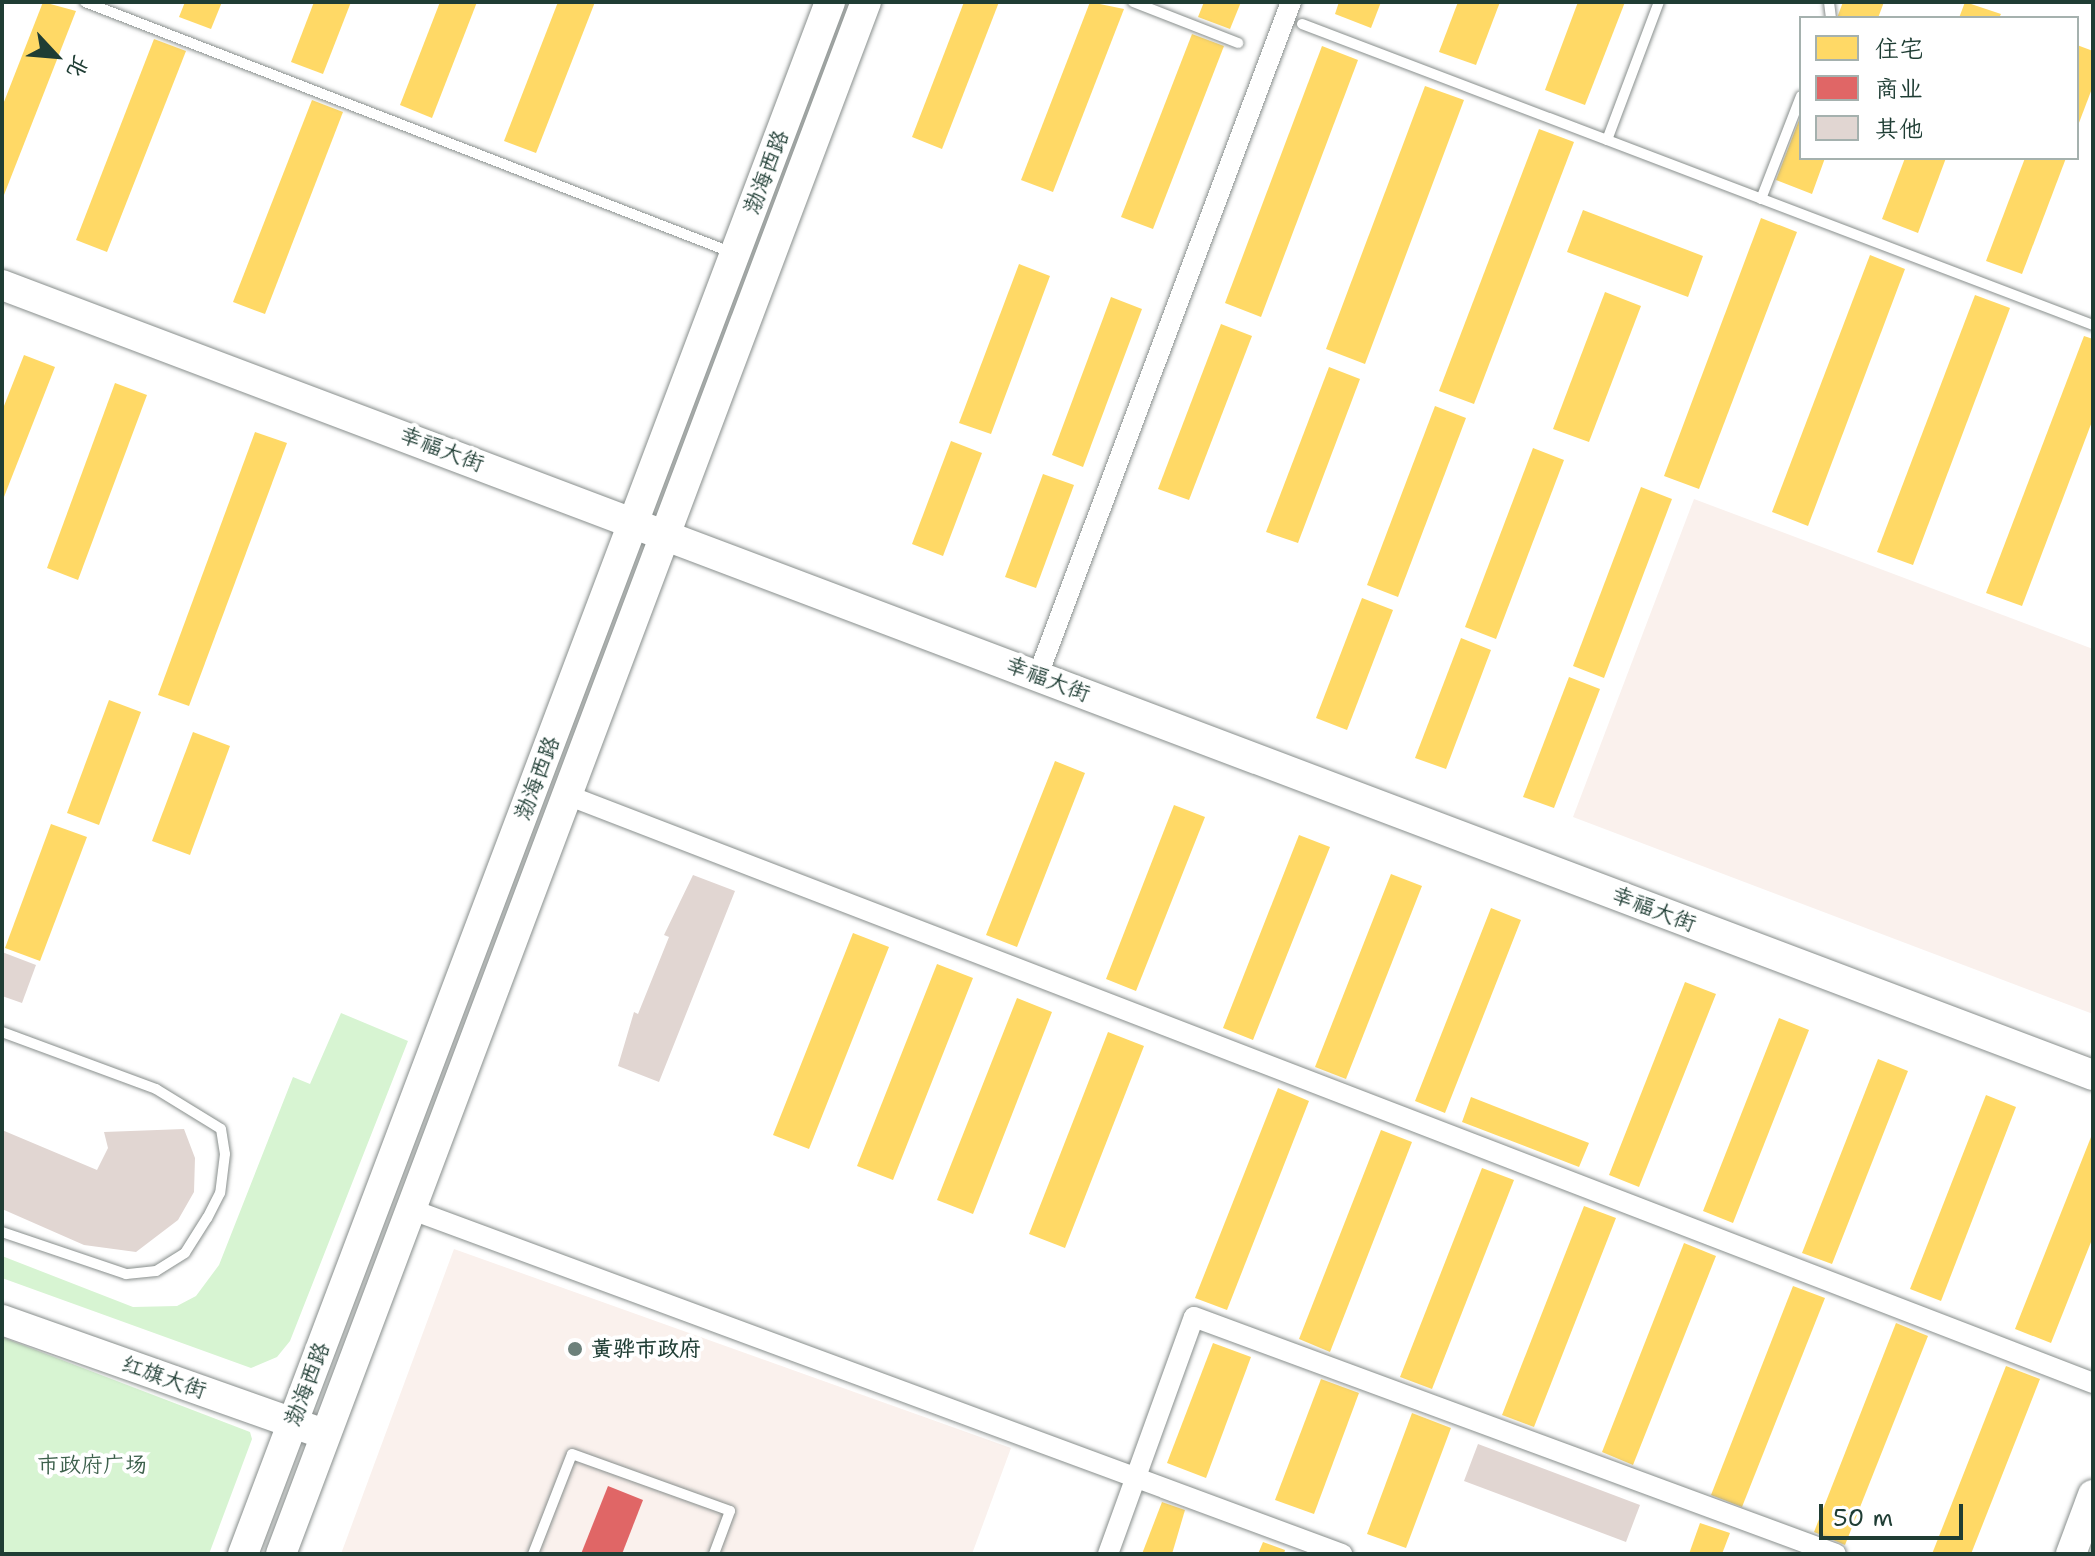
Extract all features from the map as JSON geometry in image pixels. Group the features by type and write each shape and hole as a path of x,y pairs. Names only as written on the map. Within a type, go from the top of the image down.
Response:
{"main road":[{"name":"渤海西路","path":"243,1554 830,2"},
{"name":"渤海西路","path":"281,1554 866,2"},
{"name":"幸福大街","path":"2,285 634,521 2093,1075"},
{"name":"红旗大街","path":"2,1320 326,1435"},
{"path":"2071,1554 2093,1495"}],"street":[{"path":"1038,675 1291,2"},
{"path":"567,795 2093,1383"},
{"path":"410,1209 1342,1554"},
{"path":"1108,1554 1194,1317 1836,1554"}],"lane":[{"path":"85,2 735,254"},
{"path":"1133,2 1238,43"},
{"path":"1607,140 1659,2"},
{"path":"1302,24 2093,325"},
{"path":"1761,199 1799,101"},
{"path":"2,1032 166,1094 221,1129 225,1154 220,1193 207,1218 185,1253 156,1271 126,1274 2,1232"},
{"path":"533,1554 572,1454 730,1511 714,1554"}],"shaded area":[{"path":"1694,499 2093,649 2093,1014 1573,817"},
{"name":"黄骅市政府","path":"454,1249 1011,1448 972,1554 341,1554"}],"green space":[{"path":"341,1013 408,1041 290,1341 277,1357 251,1368 2,1278 2,1256 133,1307 177,1306 196,1296 219,1265 293,1077 310,1084"},
{"name":"市政府广场","path":"2,1337 250,1432 252,1439 209,1554 2,1554"}],"building: 住宅":[{"path":"43,2 76,11 2,200 2,107"},
{"path":"185,2 222,2 211,29 179,17"},
{"path":"314,2 351,2 323,74 291,62"},
{"path":"440,2 477,2 432,118 400,105"},
{"path":"558,2 595,2 536,153 504,141"},
{"path":"964,2 999,2 942,149 912,137"},
{"path":"1090,2 1124,9 1053,192 1021,180"},
{"path":"1204,2 1241,2 1230,29 1198,17"},
{"path":"1339,2 1381,2 1371,28 1335,14"},
{"path":"1458,2 1500,2 1476,65 1439,52"},
{"path":"1578,2 1625,2 1585,105 1545,90"},
{"path":"1843,2 1884,2 1879,16 1838,16"},
{"path":"1965,2 2001,14 2000,16 1960,16"},
{"path":"1192,34 1224,46 1153,229 1121,217"},
{"path":"154,39 186,51 107,252 76,240"},
{"path":"1322,46 1358,60 1261,317 1225,303"},
{"path":"2079,46 2093,51 2093,86 2079,123"},
{"path":"1425,86 1464,100 1365,364 1326,349"},
{"path":"312,100 343,112 265,314 233,302"},
{"path":"1799,120 1799,160 1824,160 1812,194 1776,180"},
{"path":"1539,129 1574,142 1474,404 1439,391"},
{"path":"1904,160 1945,160 1918,233 1882,219"},
{"path":"2024,160 2065,160 2022,274 1986,261"},
{"path":"1583,210 1703,256 1688,297 1567,252"},
{"path":"1761,218 1797,232 1699,489 1664,476"},
{"path":"1870,255 1905,269 1808,526 1772,512"},
{"path":"1019,264 1050,276 991,434 959,423"},
{"path":"1605,292 1641,306 1589,442 1553,429"},
{"path":"1975,295 2010,308 1913,565 1877,552"},
{"path":"1111,297 1142,309 1083,467 1052,455"},
{"path":"1221,324 1252,336 1189,500 1158,489"},
{"path":"2084,336 2093,339 2093,419 2022,606 1986,593"},
{"path":"24,355 55,367 2,502 2,411"},
{"path":"1329,367 1360,379 1298,543 1266,532"},
{"path":"115,383 147,395 78,580 47,568"},
{"path":"1435,406 1466,418 1398,597 1367,585"},
{"path":"255,432 287,443 189,706 158,695"},
{"path":"951,441 982,453 943,556 912,544"},
{"path":"1533,448 1564,460 1496,639 1465,627"},
{"path":"1043,474 1074,485 1036,588 1005,577"},
{"path":"1641,487 1672,499 1604,678 1573,666"},
{"path":"1362,598 1393,610 1347,730 1316,718"},
{"path":"1461,638 1491,650 1446,769 1415,758"},
{"path":"1569,677 1600,689 1554,808 1523,797"},
{"path":"109,700 141,712 99,825 67,813"},
{"path":"193,732 230,746 190,855 152,841"},
{"path":"1055,761 1085,773 1017,947 986,935"},
{"path":"1174,805 1205,817 1136,991 1106,979"},
{"path":"51,824 87,837 40,961 5,948"},
{"path":"1299,835 1330,847 1253,1040 1223,1028"},
{"path":"1391,874 1422,886 1346,1079 1315,1067"},
{"path":"1491,908 1521,920 1445,1113 1415,1101"},
{"path":"853,933 889,947 809,1149 773,1135"},
{"path":"937,964 973,978 893,1180 857,1166"},
{"path":"1685,982 1716,994 1639,1187 1609,1175"},
{"path":"1017,998 1052,1012 973,1214 937,1200"},
{"path":"1779,1018 1809,1030 1733,1223 1703,1211"},
{"path":"1108,1032 1144,1046 1065,1248 1029,1234"},
{"path":"1878,1059 1908,1071 1832,1264 1802,1253"},
{"path":"1278,1088 1309,1101 1227,1310 1195,1298"},
{"path":"1986,1095 2016,1107 1941,1301 1910,1289"},
{"path":"1471,1097 1589,1143 1579,1167 1462,1122"},
{"path":"1381,1130 1412,1142 1330,1352 1299,1339"},
{"path":"2093,1132 2093,1237 2051,1343 2015,1329"},
{"path":"1482,1168 1514,1180 1432,1389 1400,1377"},
{"path":"1584,1206 1616,1218 1534,1427 1502,1415"},
{"path":"1684,1243 1716,1256 1633,1465 1602,1452"},
{"path":"1793,1286 1825,1298 1742,1507 1711,1495"},
{"path":"1896,1323 1928,1336 1845,1545 1814,1532"},
{"path":"1213,1343 1251,1357 1206,1478 1167,1463"},
{"path":"2006,1366 2040,1379 1971,1554 1932,1554"},
{"path":"1321,1379 1359,1393 1314,1514 1275,1500"},
{"path":"1412,1413 1451,1428 1406,1548 1367,1534"},
{"path":"1162,1502 1185,1510 1172,1554 1142,1554"},
{"path":"1700,1523 1730,1533 1722,1554 1689,1554"},
{"path":"1263,1542 1285,1550 1284,1554 1258,1554"}],"building: 商业":[{"path":"608,1486 643,1500 622,1554 581,1554"}],"building: 其他":[{"path":"693,875 735,891 659,1082 618,1066 634,1012 638,1014 669,937 664,935"},
{"path":"2,952 36,965 22,1003 2,996"},
{"path":"184,1129 195,1158 194,1192 178,1220 136,1252 84,1245 2,1209 2,1130 97,1170 108,1148 104,1132"},
{"path":"1478,1444 1640,1505 1626,1542 1464,1481"}],"place":[{"name":"黄骅市政府","path":"575,1349"}]}
